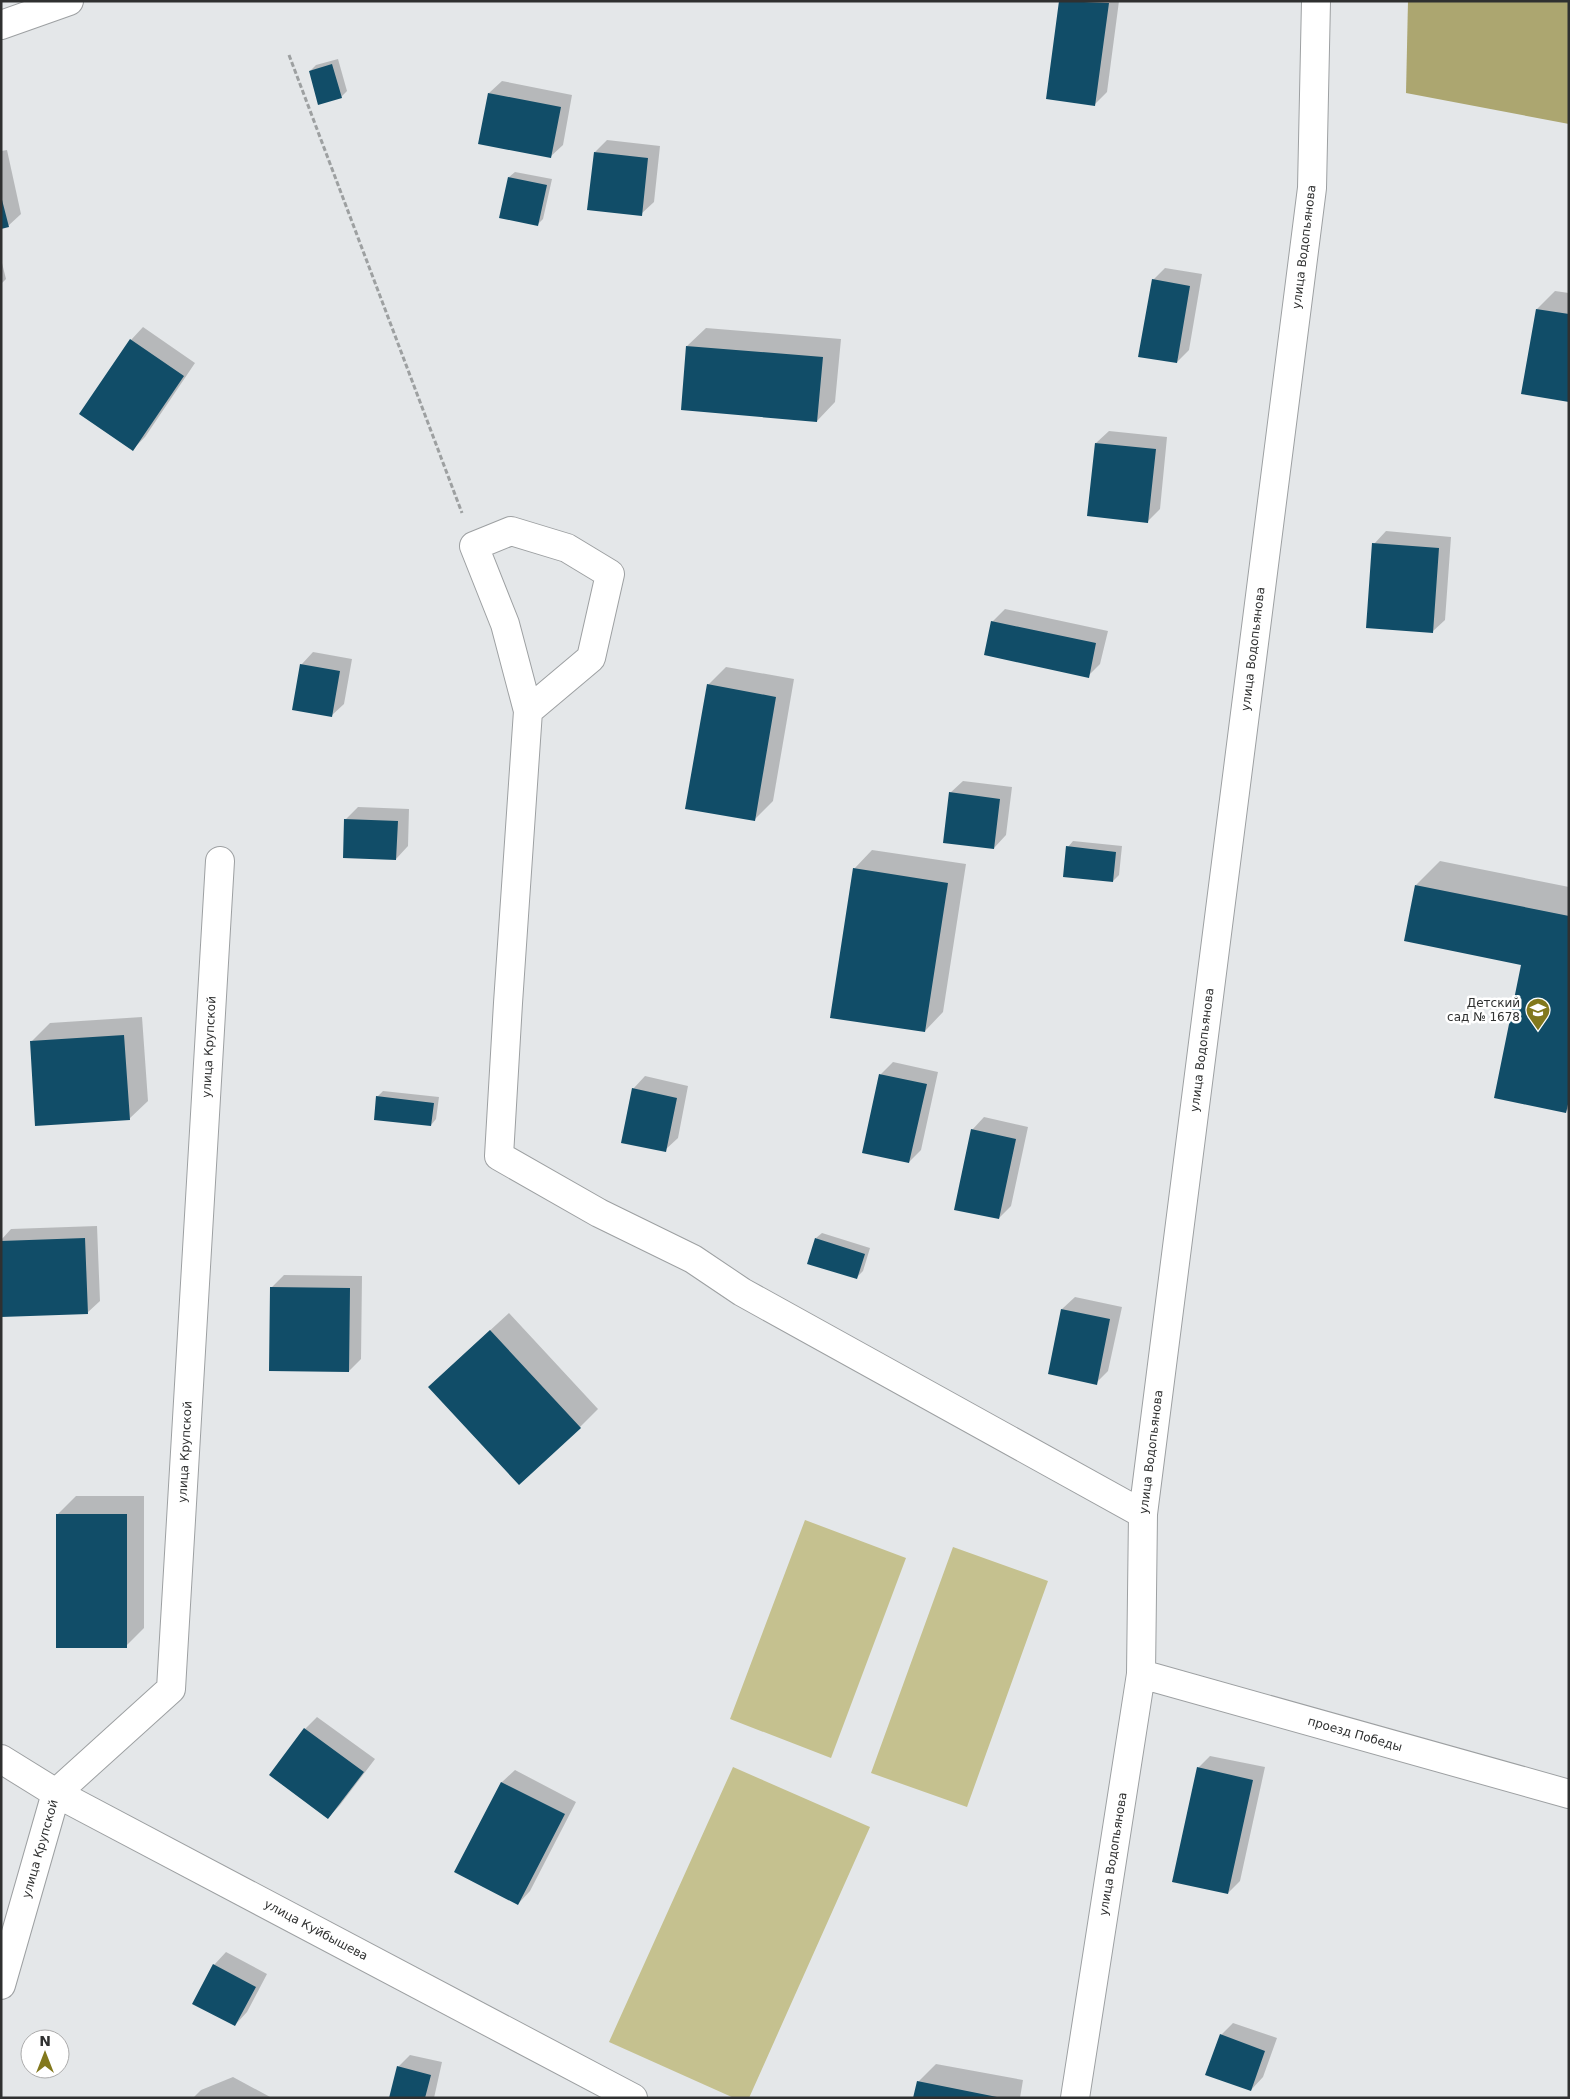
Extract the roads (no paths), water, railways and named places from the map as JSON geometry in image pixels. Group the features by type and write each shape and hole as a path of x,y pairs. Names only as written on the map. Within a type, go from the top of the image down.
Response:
{"street":[{"path":"1,25 69,1"},
{"name":"улица Водопьянова","path":"1075,2098 1141,1674 1142,1514 1312,188 1316,1"},
{"path":"528,711 591,658 610,574 567,548 511,531 474,546 505,624 528,711 499,1156 600,1213 692,1259 742,1292 1142,1514"},
{"name":"улица Крупской","path":"1,1985 56,1792 171,1689 220,861"},
{"name":"проезд Победы","path":"1141,1674 1569,1794"},
{"name":"улица Куйбышева","path":"1,1759 56,1792 633,2098"}],"place":[{"name":"Детский сад № 1678","path":"1538,1031"}]}
